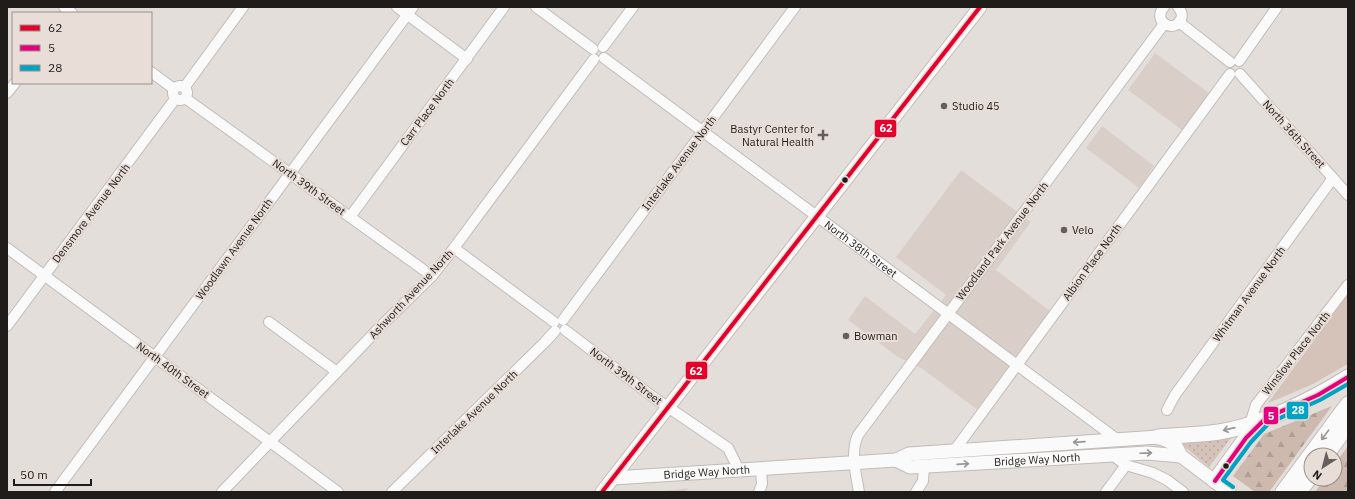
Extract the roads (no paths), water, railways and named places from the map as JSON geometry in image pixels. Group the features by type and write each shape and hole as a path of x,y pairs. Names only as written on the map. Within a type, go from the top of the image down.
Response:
{"highway":[{"path":"1158,437 1219,432 1250,424 1318,395 1348,377"},
{"path":"1283,492 1348,404"},
{"path":"1215,481 1246,438 1266,418"},
{"path":"1332,447 1348,425"}],"main road":[{"path":"602,492 980,7"},
{"path":"1158,437 1176,446 1180,456 1228,492"},
{"name":"Bridge Way North","path":"613,478 896,460 909,454 1158,437"},
{"name":"Bridge Way North","path":"896,460 910,467 1156,453 1180,456"}],"street":[{"path":"152,73 174,94 178,86 185,93 243,7"},
{"path":"397,7 411,11 467,59"},
{"name":"Carr Place North","path":"350,217 504,7"},
{"name":"North 38th Street","path":"536,7 597,55 703,131 1118,440"},
{"path":"597,55 606,53 603,47 633,7"},
{"name":"Interlake Avenue North","path":"392,492 544,343 559,326 795,7"},
{"path":"1161,8 1160,16 1164,24 1174,26 1179,22 1182,16 1178,7"},
{"path":"1235,74 1228,69 1228,64 1235,62 1277,7"},
{"name":"Woodlawn Avenue North","path":"55,492 411,11"},
{"path":"1179,22 1235,62"},
{"name":"Woodland Park Avenue North","path":"855,463 854,452 858,435 1164,24"},
{"name":"Ashworth Avenue North","path":"222,492 432,276 597,55"},
{"name":"North 36th Street","path":"1235,74 1348,195"},
{"name":"Albion Place North","path":"954,451 1235,74"},
{"path":"7,93 14,84"},
{"name":"North 39th Street","path":"185,93 290,173 432,276"},
{"name":"Densmore Avenue North","path":"7,326 174,94"},
{"name":"Whitman Avenue North","path":"1167,410 1175,395 1333,178"},
{"name":"North 40th Street","path":"7,248 338,492"},
{"name":"North 39th Street","path":"454,248 653,397 728,448 739,470"},
{"name":"Winslow Place North","path":"1250,424 1256,405 1348,285"},
{"path":"269,322 337,372"},
{"path":"1112,455 1126,465 1144,472 1153,473 1167,480 1184,492"},
{"path":"855,463 859,492"},
{"path":"1106,492 1126,465"},
{"path":"916,492 923,481 924,466"},
{"path":"759,492 762,484 761,469"}],"place":[{"name":"Studio 45","path":"944,106"},
{"name":"Bastyr Center for Natural Health","path":"823,135"},
{"name":"Velo","path":"1064,230"},
{"name":"Bowman","path":"846,336"}]}
